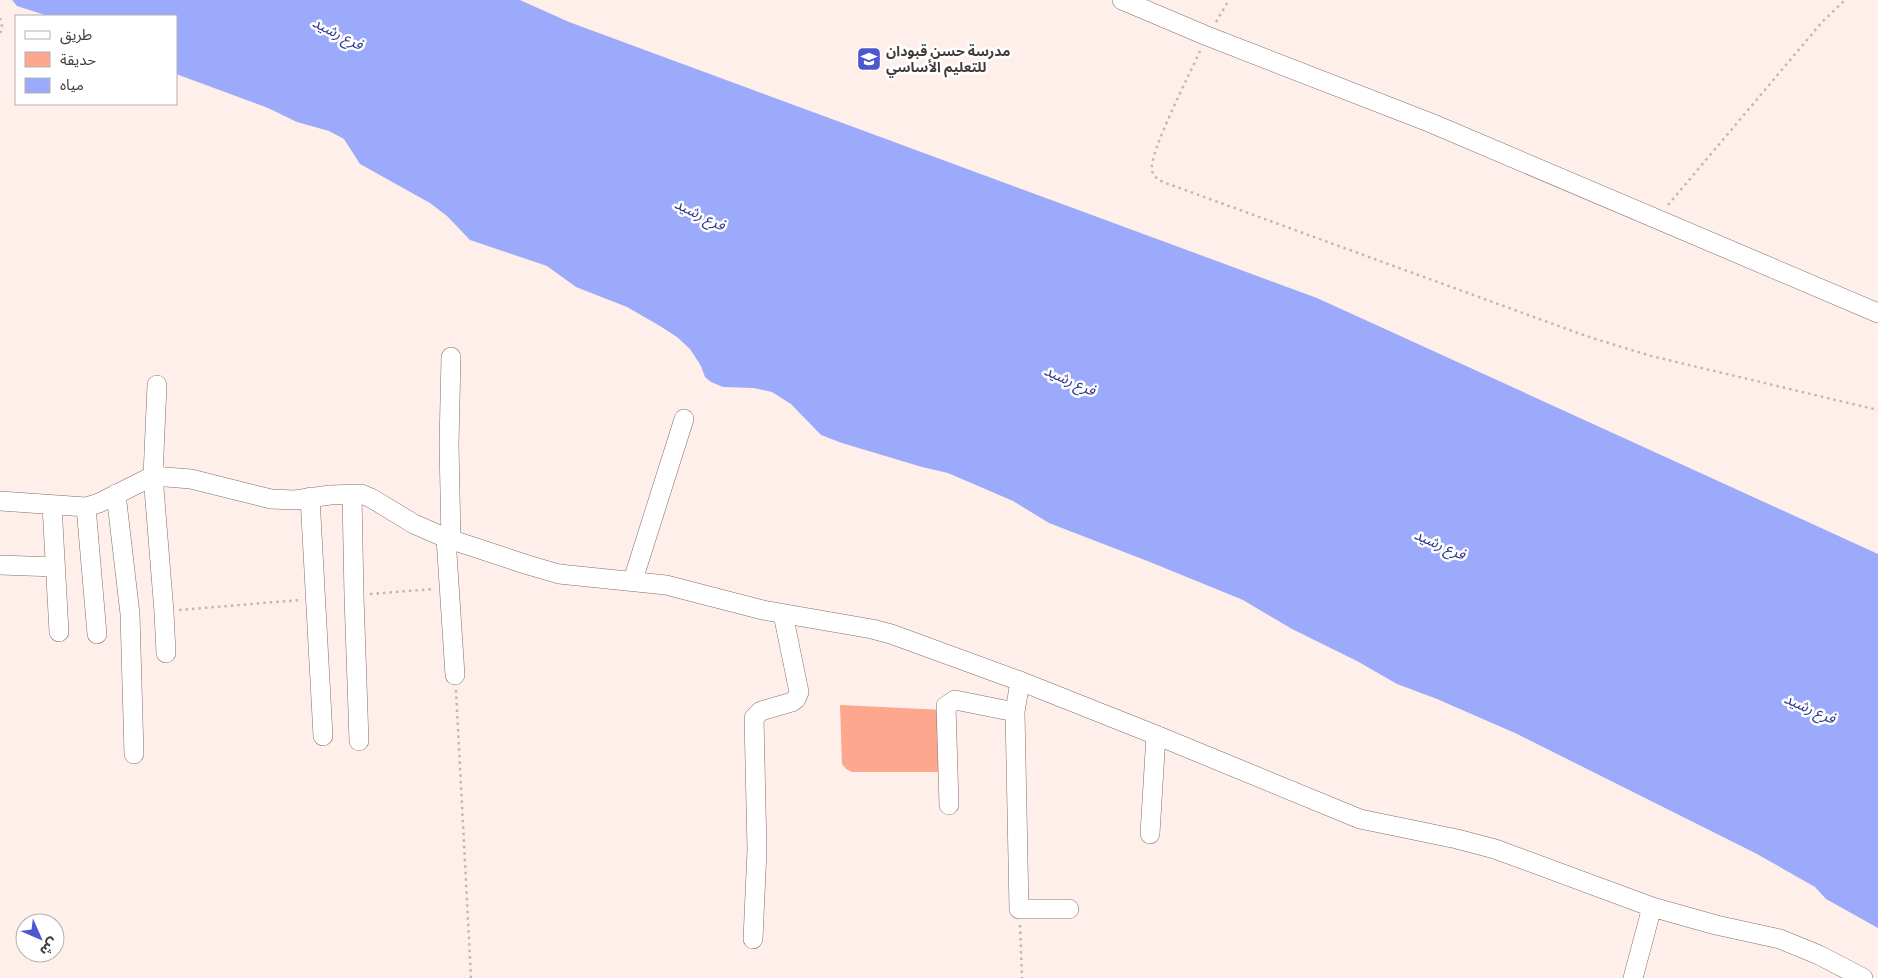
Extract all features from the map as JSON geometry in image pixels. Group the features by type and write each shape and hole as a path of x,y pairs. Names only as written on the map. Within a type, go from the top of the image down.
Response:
{"street":[{"path":"1122,0 1207,36 1431,123 1878,313"},
{"path":"451,357 449,539 455,675"},
{"path":"157,385 153,476 166,653"},
{"path":"633,580 684,419"},
{"path":"0,501 86,507 153,476 191,479 271,499 296,500 310,497 361,494 414,524 449,539 559,574 666,584 783,614 892,634 1156,735 1360,819 1457,839 1495,849 1652,907 1702,922 1780,939 1819,955 1863,978"},
{"path":"116,494 130,614 134,754"},
{"path":"352,494 360,741"},
{"path":"310,497 323,736"},
{"path":"52,505 59,632"},
{"path":"86,507 97,634"},
{"path":"0,564 56,567"},
{"path":"753,939 757,850 754,718 761,711 792,702 796,699 799,692 783,614"},
{"path":"1020,682 1015,712 1019,909 1069,909"},
{"path":"949,805 946,706 955,700 1015,712"},
{"path":"1150,834 1156,735"},
{"path":"1633,978 1652,907"}],"path":[{"path":"1229,0 1207,36 1155,155 1152,164 1152,172 1155,177 1163,182 1586,336 1678,363 1878,410"},
{"path":"1656,220 1823,21 1845,0"},
{"path":"0,18 2,26 0,35"},
{"path":"354,596 450,588"},
{"path":"164,612 317,599"},
{"path":"455,675 471,978"},
{"path":"1019,909 1022,978"}],"green space":[{"path":"840,705 945,710 946,772 852,772 846,769 842,764"}],"water":[{"name":"فرع رشيد","path":"12,0 520,0 569,22 1317,298 1878,554 1878,928 1826,899 1815,887 1757,854 1515,733 1397,684 1357,661 1292,629 1243,600 1049,523 1013,501 948,473 922,467 821,435 791,404 772,392 754,388 723,387 711,382 705,377 701,366 690,349 677,337 627,307 576,287 547,266 470,240 447,216 430,203 360,164 344,139 329,131 297,122 268,108 178,75 178,15 45,15 17,6"}],"place":[{"name":"مدرسة حسن قبودان للتعليم الأساسي","path":"869,59"}]}
